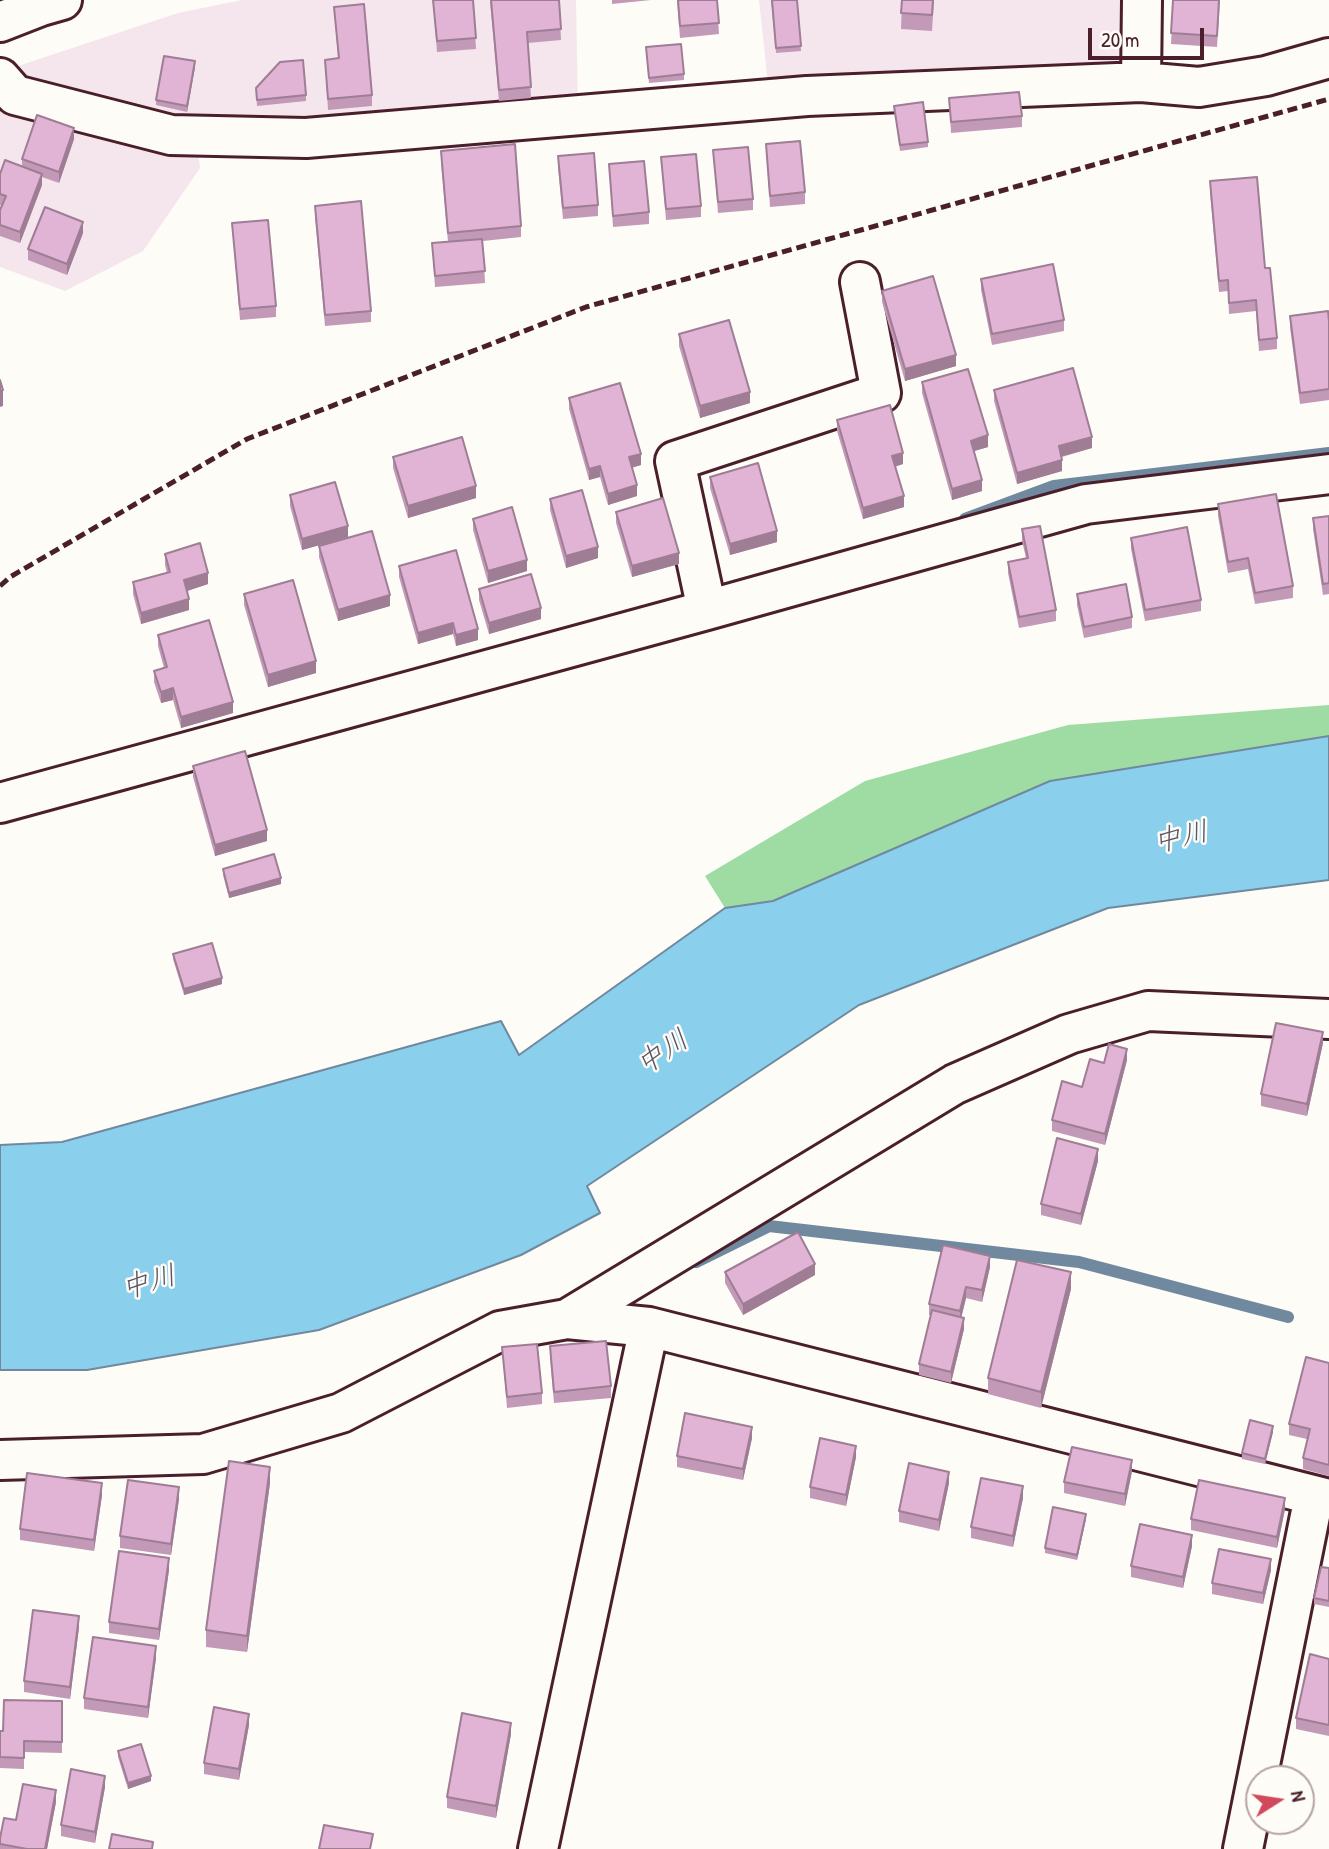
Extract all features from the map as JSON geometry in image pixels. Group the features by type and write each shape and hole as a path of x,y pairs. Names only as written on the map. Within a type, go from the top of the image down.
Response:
{"main road":[{"path":"0,22 62,0"},
{"path":"1141,82 1142,0"},
{"path":"0,78 15,95 172,135 306,138 807,96 1141,82 1199,88 1266,76 1329,58"},
{"path":"704,593 675,461 881,393 860,282"},
{"path":"0,803 704,593 1086,505 1329,474"},
{"path":"567,1319 955,1084 1069,1034 1148,1012 1329,1019"},
{"path":"0,1460 203,1454 341,1413 500,1331 567,1319 649,1327 1322,1498 1243,1849"},
{"path":"538,1849 649,1327"}],"shaded area":[{"path":"242,0 576,0 578,113 195,128 200,168 143,251 65,291 0,267 0,72 178,13"},
{"path":"759,0 1155,0 1155,62 768,84"}],"green space":[{"path":"1329,705 1329,736 1050,781 773,901 725,908 705,876 865,781 1068,725"}],"water":[{"name":"中川","path":"1329,736 1329,880 1108,908 859,1005 587,1186 600,1213 521,1255 319,1330 87,1370 0,1370 0,1145 62,1142 501,1021 519,1055 725,908 773,901 1050,781"}],"building":[{"path":"433,0 473,0 476,38 437,41"},
{"path":"491,0 559,0 561,29 527,32 531,87 499,90"},
{"path":"678,0 717,0 719,23 680,26"},
{"path":"772,0 797,0 801,46 776,48"},
{"path":"902,0 933,0 932,15 901,13"},
{"path":"1173,0 1219,0 1217,36 1171,33"},
{"path":"364,4 372,95 328,99 325,60 339,58 334,7"},
{"path":"681,44 684,74 649,78 646,47"},
{"path":"164,56 195,61 187,106 156,100"},
{"path":"303,60 306,95 257,100 256,88 280,62"},
{"path":"1019,92 1022,116 951,122 949,98"},
{"path":"923,102 928,142 900,145 894,106"},
{"path":"37,115 74,128 59,172 22,159"},
{"path":"800,141 805,192 770,196 766,144"},
{"path":"515,144 521,226 448,233 441,151"},
{"path":"748,147 753,199 718,202 713,150"},
{"path":"594,153 598,205 563,208 558,156"},
{"path":"696,154 701,206 666,209 661,157"},
{"path":"5,160 42,174 20,232 0,225 0,210 6,196 0,194 0,174"},
{"path":"644,161 649,212 613,216 609,164"},
{"path":"1257,177 1265,268 1270,268 1277,338 1259,340 1256,300 1229,303 1228,280 1219,281 1210,181"},
{"path":"361,201 371,311 325,315 315,206"},
{"path":"45,207 83,222 67,264 28,249"},
{"path":"268,220 276,306 240,309 232,223"},
{"path":"482,239 485,271 435,276 432,243"},
{"path":"1053,264 1064,320 992,334 981,279"},
{"path":"933,276 956,355 905,369 882,291"},
{"path":"1328,311 1329,389 1300,393 1290,316"},
{"path":"729,320 750,392 700,406 679,334"},
{"path":"1073,368 1092,437 1059,446 1062,460 1017,473 994,390"},
{"path":"968,369 988,435 971,441 982,480 952,489 922,382"},
{"path":"620,383 641,454 629,457 637,485 608,494 600,466 589,469 569,398"},
{"path":"890,405 903,453 892,456 904,496 863,508 837,420"},
{"path":"462,437 476,486 408,506 393,457"},
{"path":"758,463 777,531 730,544 710,477"},
{"path":"335,482 348,526 302,539 290,495"},
{"path":"582,490 598,547 566,556 550,499"},
{"path":"1276,494 1293,586 1255,593 1248,558 1228,562 1218,504"},
{"path":"663,498 679,553 632,566 616,512"},
{"path":"512,507 527,560 488,571 473,519"},
{"path":"1329,516 1329,583 1323,584 1313,518"},
{"path":"1040,526 1056,610 1019,617 1008,562 1028,558 1022,529"},
{"path":"1187,527 1201,600 1145,610 1131,538"},
{"path":"372,531 390,595 338,610 319,546"},
{"path":"200,543 208,573 184,580 189,599 141,613 133,582 170,572 165,554"},
{"path":"456,550 478,629 456,635 453,623 418,633 399,566"},
{"path":"531,574 541,608 489,623 479,589"},
{"path":"293,580 316,661 268,675 244,594"},
{"path":"1126,584 1132,617 1084,627 1077,594"},
{"path":"209,620 233,702 181,717 173,688 161,692 154,671 167,667 158,635"},
{"path":"245,751 267,830 215,845 193,766"},
{"path":"274,854 281,878 229,893 223,869"},
{"path":"212,943 222,978 184,989 173,954"},
{"path":"1276,1023 1323,1032 1307,1104 1261,1094"},
{"path":"1109,1044 1127,1049 1105,1134 1052,1120 1062,1081 1082,1087 1090,1059 1104,1063"},
{"path":"1057,1138 1098,1149 1081,1214 1041,1204"},
{"path":"798,1232 815,1264 743,1304 725,1272"},
{"path":"943,1245 990,1256 982,1290 966,1287 960,1311 929,1304"},
{"path":"1017,1260 1071,1272 1041,1392 988,1378"},
{"path":"932,1310 964,1318 951,1372 919,1364"},
{"path":"606,1341 611,1386 554,1392 550,1346"},
{"path":"537,1344 542,1393 507,1397 502,1347"},
{"path":"1306,1357 1329,1363 1329,1465 1303,1458 1310,1429 1289,1424"},
{"path":"685,1413 752,1427 743,1469 677,1456"},
{"path":"1250,1420 1273,1426 1265,1459 1242,1453"},
{"path":"820,1438 856,1446 846,1495 810,1487"},
{"path":"1072,1447 1132,1460 1125,1494 1064,1482"},
{"path":"229,1461 270,1467 247,1636 206,1630"},
{"path":"909,1463 949,1472 939,1520 899,1511"},
{"path":"27,1473 102,1483 94,1540 20,1529"},
{"path":"981,1478 1023,1486 1013,1536 971,1527"},
{"path":"128,1480 179,1487 171,1544 120,1536"},
{"path":"1199,1480 1285,1498 1277,1537 1191,1519"},
{"path":"1053,1507 1086,1514 1077,1555 1045,1548"},
{"path":"1140,1524 1192,1535 1183,1577 1131,1566"},
{"path":"1219,1549 1271,1559 1263,1593 1212,1583"},
{"path":"119,1551 169,1558 159,1629 109,1622"},
{"path":"1321,1567 1329,1568 1329,1601 1314,1598"},
{"path":"33,1610 79,1616 70,1687 24,1681"},
{"path":"93,1637 156,1646 148,1707 84,1698"},
{"path":"1310,1654 1329,1659 1329,1725 1296,1718"},
{"path":"4,1700 62,1701 62,1742 24,1741 24,1758 0,1757"},
{"path":"214,1707 249,1714 239,1769 204,1763"},
{"path":"462,1713 511,1723 496,1806 447,1797"},
{"path":"141,1744 151,1776 128,1783 118,1751"},
{"path":"71,1769 105,1776 95,1832 61,1825"},
{"path":"23,1784 56,1790 45,1849 0,1844 4,1818 16,1820"},
{"path":"324,1825 373,1834 370,1849 319,1849"},
{"path":"112,1834 153,1842 152,1849 109,1849"}],"waterway":[{"path":"965,519 1054,486 1329,453"},
{"path":"696,1262 769,1226 1079,1262 1288,1317"}],"railway":[{"path":"0,586 10,577 247,439 586,307 1329,99"}]}
